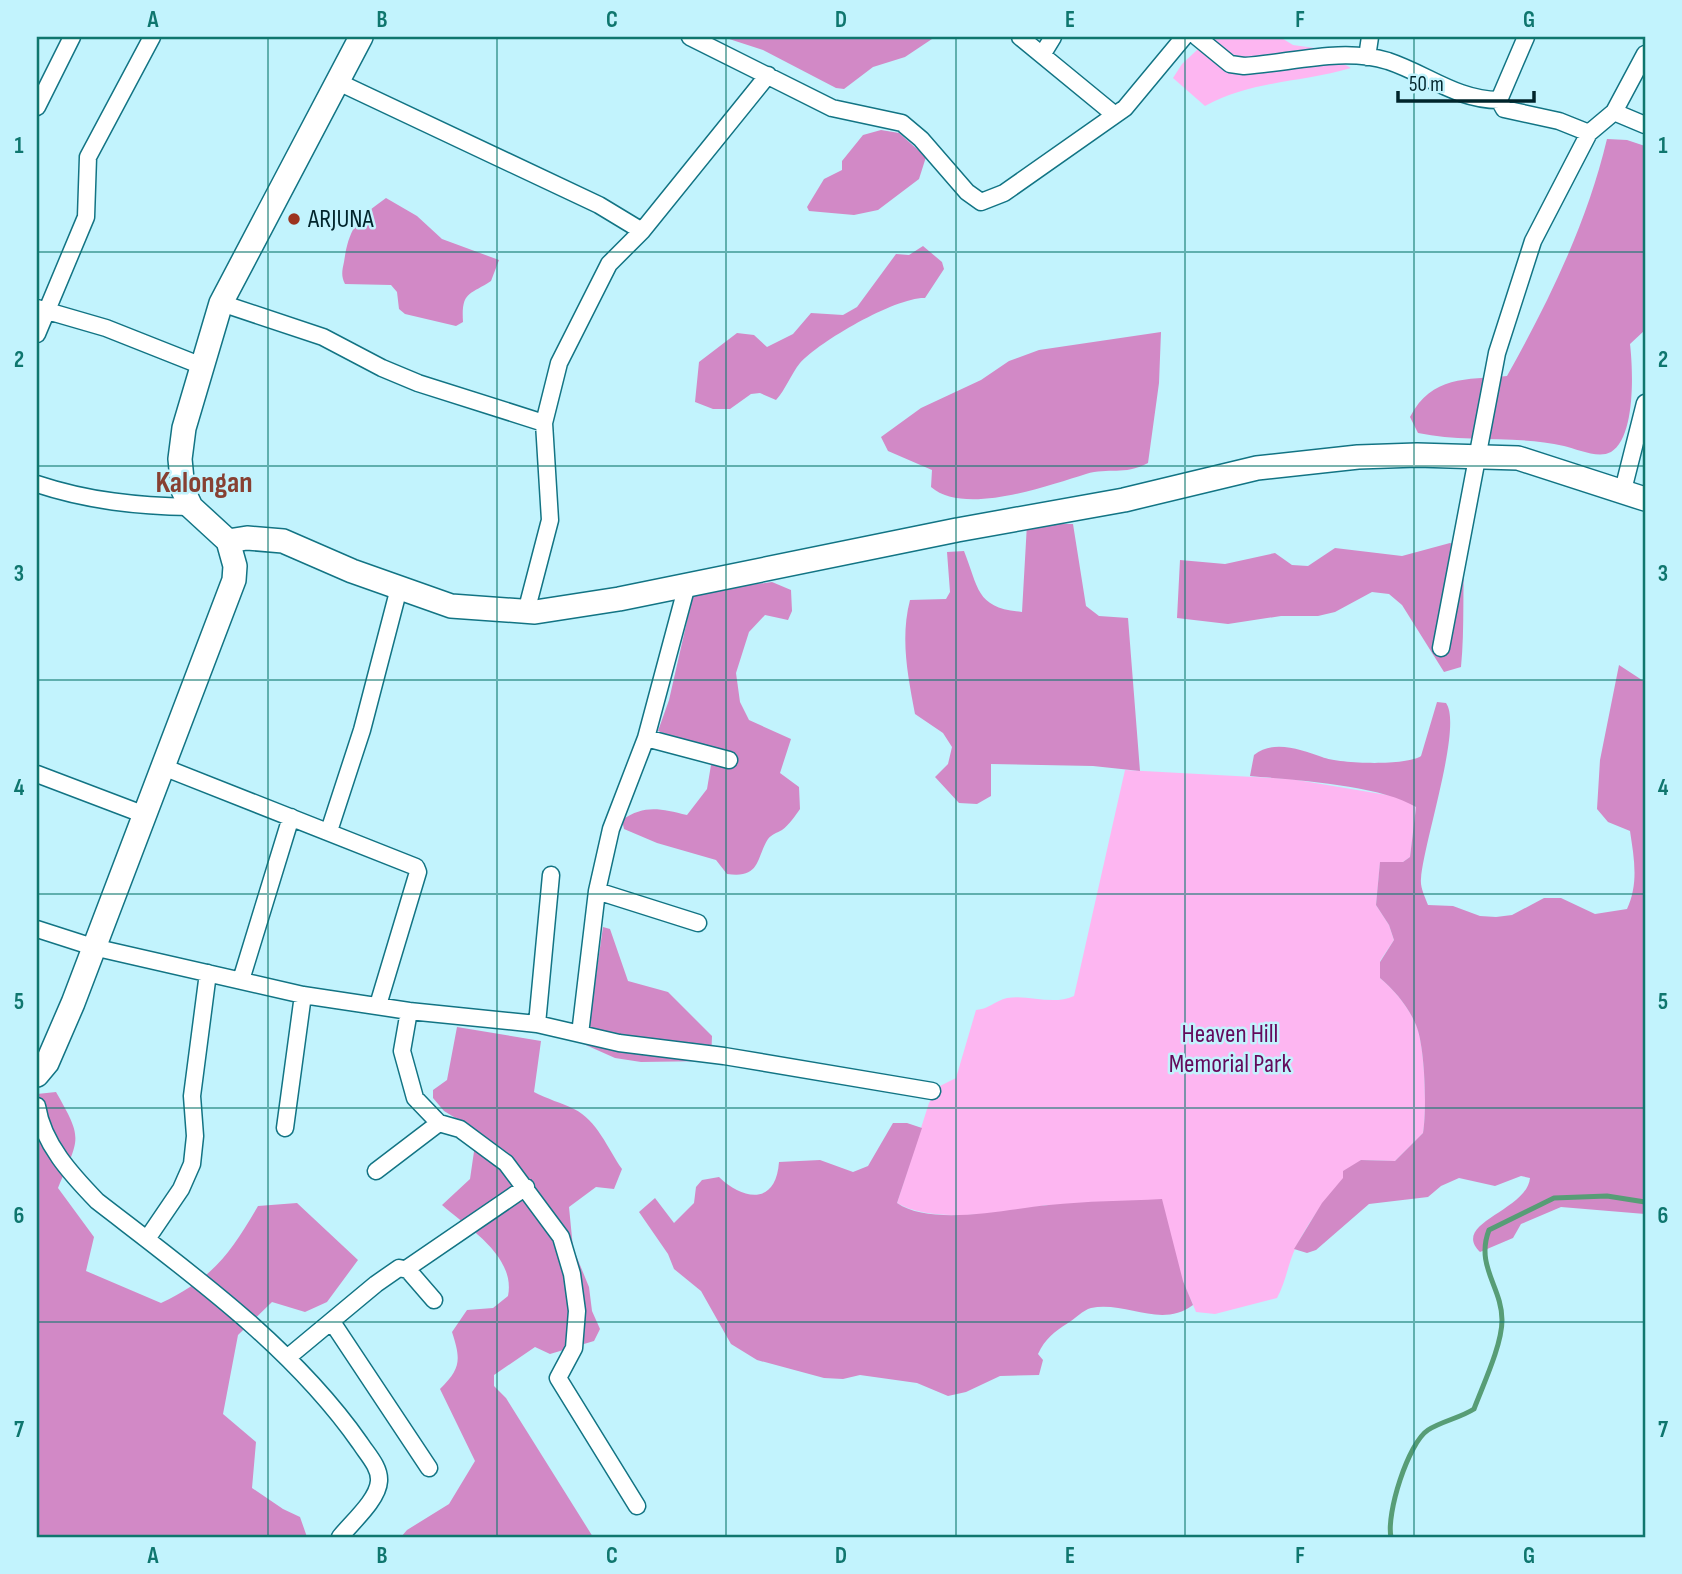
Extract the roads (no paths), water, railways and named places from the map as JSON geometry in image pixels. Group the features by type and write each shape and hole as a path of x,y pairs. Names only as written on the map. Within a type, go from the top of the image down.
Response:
{"street":[{"path":"37,107 72,37"},
{"path":"37,334 41,309 86,217 88,157 152,37"},
{"path":"37,1075 47,1063 58,1039 234,580 235,566 228,541 191,507 183,490 180,460 184,428 221,303 360,37"},
{"path":"690,37 832,108 902,123 921,139 967,192 981,202 1004,193 1125,108 1184,37"},
{"path":"1020,37 1115,115"},
{"path":"1042,55 1053,37"},
{"path":"1197,37 1230,64 1244,66 1332,56 1367,57 1389,61 1470,98 1499,100"},
{"path":"1367,57 1370,37"},
{"path":"1499,100 1526,37"},
{"path":"1441,648 1497,354 1533,241 1589,133 1614,112 1645,54"},
{"path":"526,612 550,520 544,423 559,363 609,264 642,230 768,75"},
{"path":"336,81 599,205 642,230"},
{"path":"1499,100 1504,108 1559,121 1589,133"},
{"path":"1614,112 1645,125"},
{"path":"221,303 323,337 382,368 418,383 544,423"},
{"path":"41,309 106,328 202,366"},
{"path":"1623,490 1645,403"},
{"path":"228,541 247,538 283,541 451,606 526,612 619,599 1158,493 1257,468 1358,457 1476,455 1518,458 1645,499"},
{"path":"37,484 72,496 136,506 191,507"},
{"path":"580,1034 597,891 611,829 646,738 687,585"},
{"path":"329,831 362,730 399,588"},
{"path":"646,738 729,760"},
{"path":"163,767 416,867 418,872 378,1005"},
{"path":"37,774 145,815"},
{"path":"241,980 291,817"},
{"path":"537,1024 551,875"},
{"path":"597,891 698,923"},
{"path":"37,929 93,947 303,995 410,1011 537,1024 580,1034 932,1091"},
{"path":"147,1239 181,1189 192,1164 195,1136 192,1096 208,973"},
{"path":"285,1128 303,995"},
{"path":"410,1011 402,1051 415,1098 439,1123 460,1129 506,1163 561,1237 572,1274 577,1311 574,1348 558,1378 637,1506"},
{"path":"37,1106 39,1123 75,1178 97,1201 147,1239 287,1358 345,1423 379,1474 374,1494 340,1537"},
{"path":"376,1171 439,1123"},
{"path":"405,1269 526,1187"},
{"path":"287,1358 399,1268 405,1269 434,1300"},
{"path":"332,1322 429,1468"}],"waterway":[{"path":"1391,1537 1395,1496 1413,1449 1428,1430 1474,1409 1496,1353 1502,1320 1485,1255 1489,1230 1554,1198 1607,1196 1645,1202"}],"place":[{"name":"ARJUNA","path":"294,219"}],"district":[{"name":"Kalongan","path":"204,483"}],"park label":[{"name":"Heaven Hill Memorial Park","path":"1230,1049"}]}
